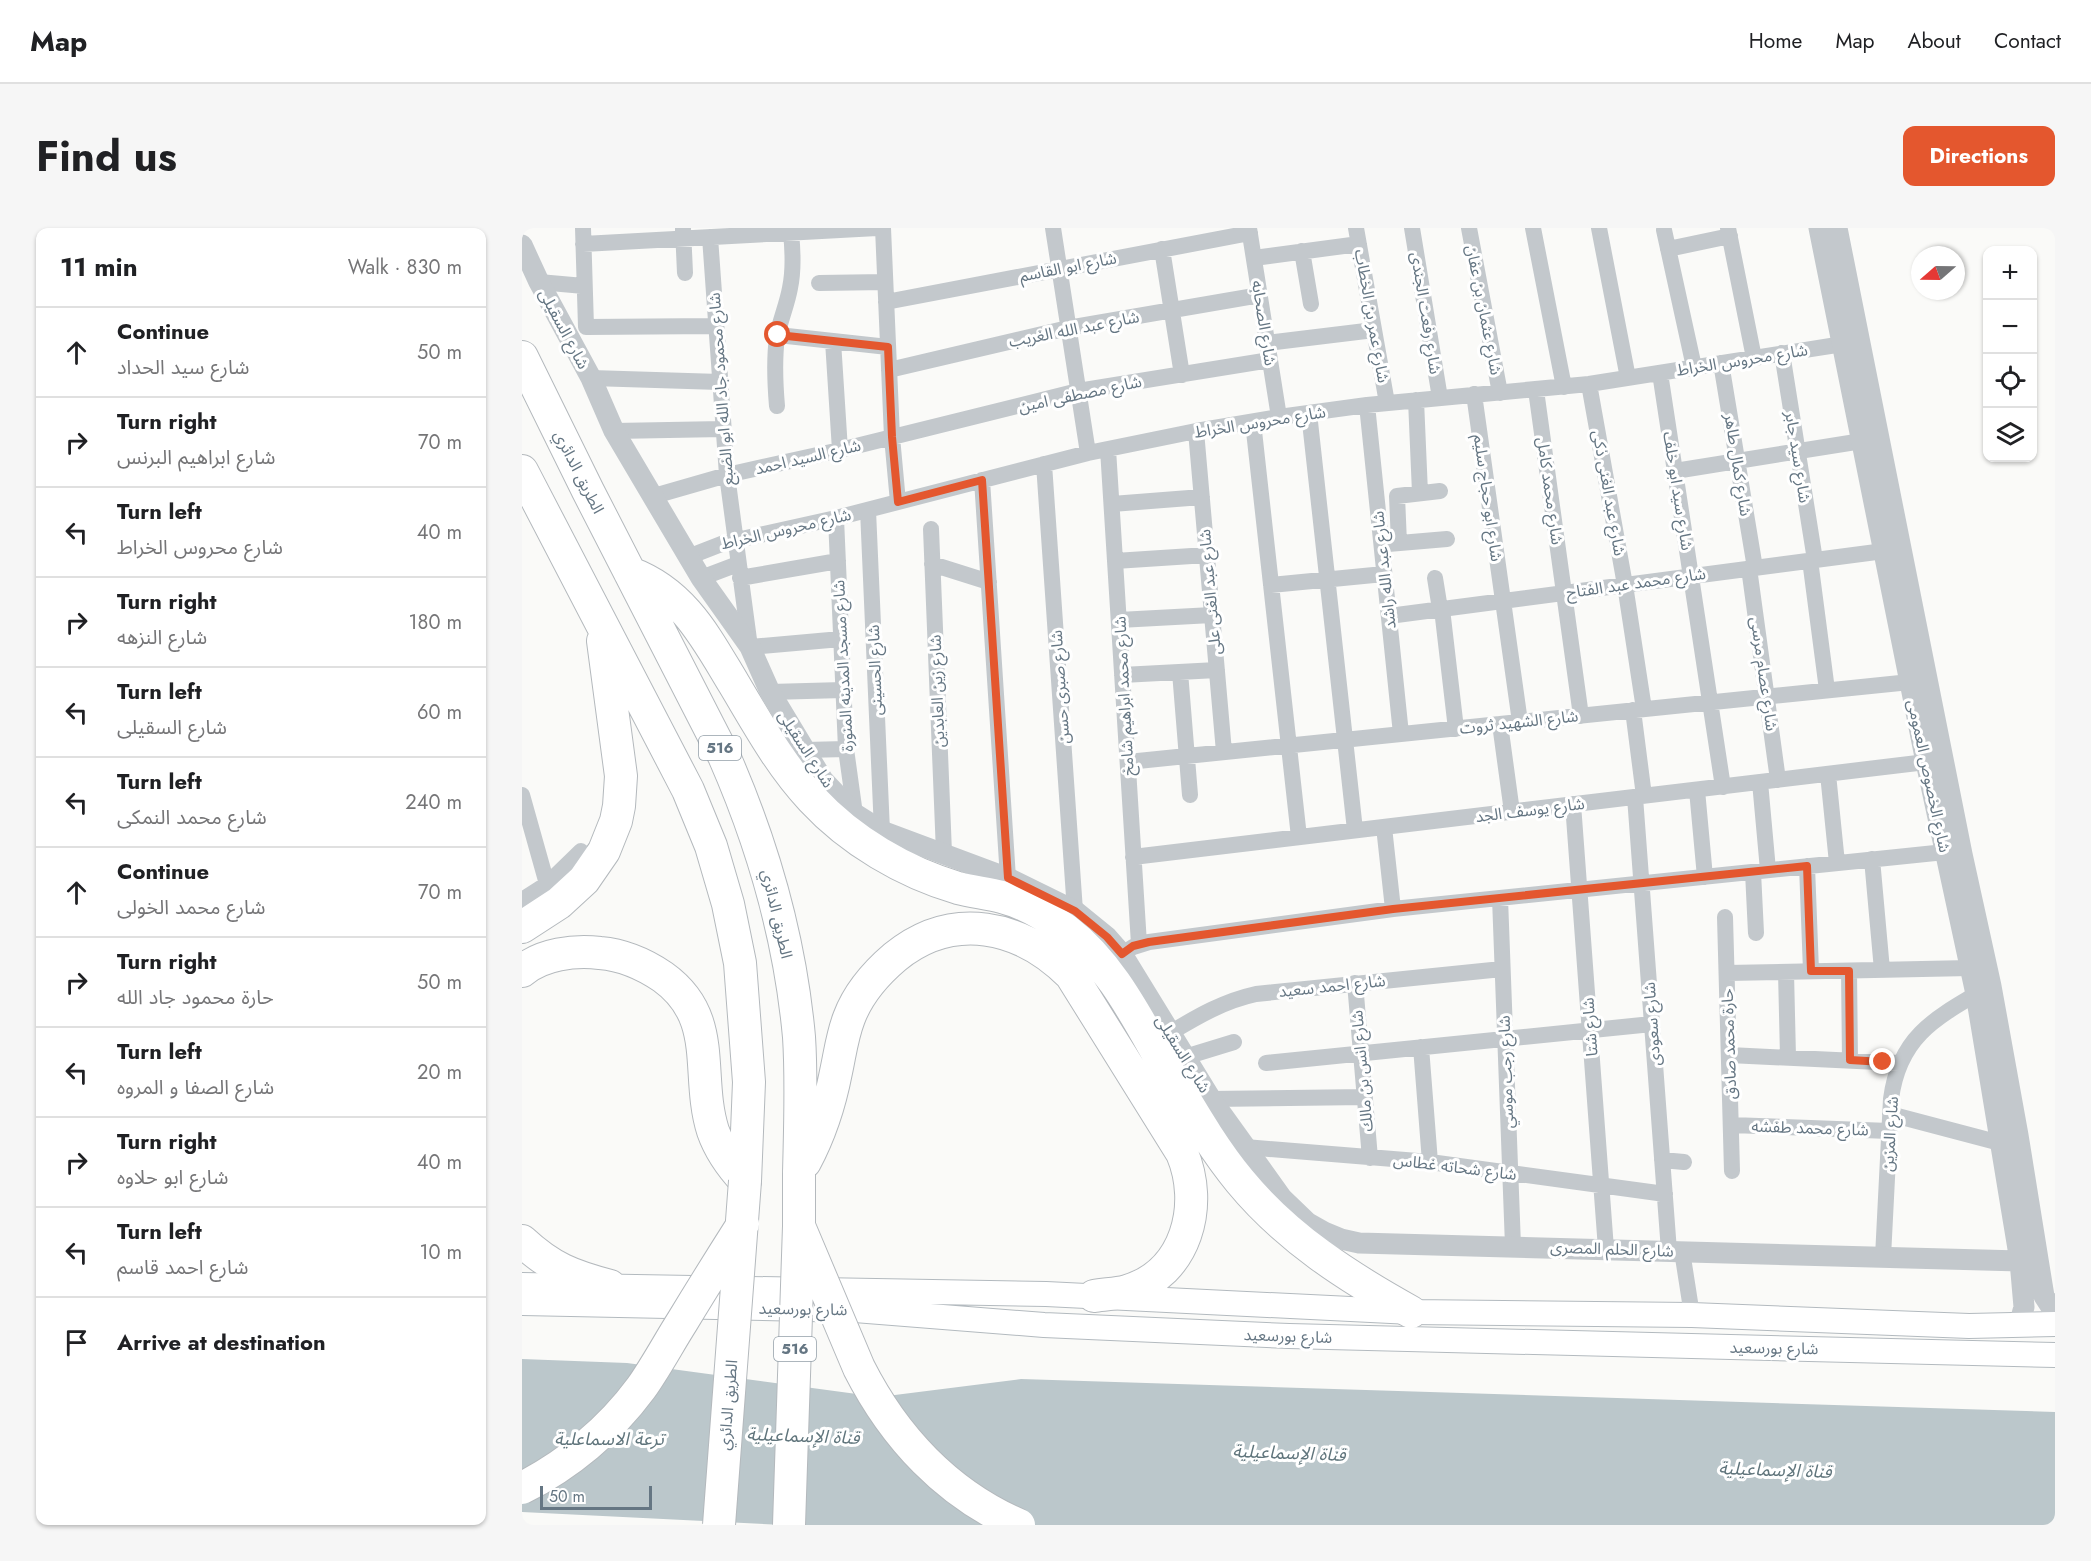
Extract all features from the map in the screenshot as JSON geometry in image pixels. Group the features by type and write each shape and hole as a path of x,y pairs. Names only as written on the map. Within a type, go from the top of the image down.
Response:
{"highway":[{"name":"الطريق الدائري","path":"522,357 728,765 757,838 775,894 786,941 799,1038 800,1087 799,1226 789,1525"},
{"name":"الطريق الدائري","path":"522,471 688,790 711,846 728,904 740,963 749,1082 742,1224 718,1525"},
{"path":"630,573 649,580 663,590 698,625 780,759 814,801 833,819 896,863 960,888 1005,898 1026,906 1047,917 1083,945 1113,980 1196,1118 1240,1181 1274,1216 1325,1259 1363,1285 1412,1312"},
{"path":"522,927 558,903 584,880 604,851 616,821 621,776 600,619"},
{"path":"799,1174 825,1114 843,1034 849,1018 856,1003 875,976 912,945 949,930 965,928 989,930 1020,939 1048,954 1071,975 1182,1153 1191,1179 1192,1208 1189,1222 1179,1247 1171,1259 1157,1274 1140,1285 1127,1291 1095,1296"},
{"path":"522,971 529,965 570,953 614,955 644,965 679,991 692,1009 700,1030 707,1098 714,1132 728,1162 745,1181"},
{"path":"522,1488 552,1472 573,1457 592,1442 625,1408 653,1369 742,1224"},
{"path":"799,1226 859,1368 870,1390 897,1430 913,1449 948,1482 988,1510 1019,1525"},
{"path":"522,1241 540,1257 572,1276 610,1286"}],"main road":[{"name":"شارع بورسعيد","path":"522,1285 1095,1296 1412,1312 1692,1315 1944,1325 2055,1324"},
{"path":"969,1319 970,1293"},
{"name":"شارع بورسعيد","path":"522,1303 855,1310 1044,1325 1320,1337 2055,1355"}],"street":[{"path":"716,326 588,328 584,324 583,236 683,233 710,237 877,228"},
{"path":"883,228 892,437 898,502"},
{"path":"1053,228 1088,453"},
{"name":"شارع رفعت الجندى","path":"1412,228 1440,398"},
{"name":"شارع عثمان بن عفان","path":"1469,228 1500,393"},
{"path":"1533,228 1564,387"},
{"path":"1599,228 1628,378"},
{"name":"شارع الخصوص العمومى","path":"1819,228 1945,852 1970,968 1983,990 2000,1143 2020,1261 2024,1307 2019,1325"},
{"name":"شارع الخصوص العمومى","path":"1837,228 1962,855 1983,990 2043,1290 2050,1308 2055,1313"},
{"path":"1664,230 1694,367"},
{"name":"شارع ابو القاسم","path":"886,302 1249,231"},
{"name":"شارع الصحابه","path":"1249,231 1279,417"},
{"path":"1668,249 1729,232 1754,358"},
{"path":"683,233 685,273"},
{"path":"777,406 774,371 778,335 792,272 794,255 791,233"},
{"path":"1254,258 1302,251 1358,236"},
{"name":"شارع عمر بن الخطاب","path":"1358,236 1387,403"},
{"name":"شارع محمود جاد الله ابو الضبع","path":"710,237 727,475 750,646"},
{"name":"شارع السقيلى","path":"522,245 539,282 591,378 614,431 701,578 750,646 770,693 824,780 855,814 882,831 1008,878 1075,911 1107,937 1131,949 1170,1033 1211,1099 1245,1146"},
{"path":"1162,249 1182,375"},
{"path":"1302,251 1311,304"},
{"path":"539,282 584,286"},
{"path":"819,283 885,282"},
{"name":"شارع عبد الله الغريب","path":"889,370 1068,327 1260,295"},
{"name":"شارع مصطفى امين","path":"892,437 1078,392 1182,375 1269,352 1374,330"},
{"path":"778,335 888,347"},
{"path":"833,341 840,450"},
{"name":"شارع محروس الخراط","path":"688,557 735,540 836,518 1088,453 1196,431 1366,405 1589,384 1843,344"},
{"name":"شارع سيد جابر","path":"1782,353 1813,560 1827,690"},
{"name":"شارع كمال طاهر","path":"1722,363 1752,568"},
{"name":"شارع سيد ابو خلف","path":"1660,373 1723,786"},
{"path":"591,378 720,381"},
{"name":"شارع عبد الغنى ذكى","path":"1589,384 1625,585 1639,710 1639,796"},
{"name":"شارع محمد كامل","path":"1536,390 1581,716"},
{"name":"شارع ابو حجاج سليم","path":"1473,394 1520,722"},
{"path":"1416,400 1420,493"},
{"name":"شارع عبد الله راشد","path":"1366,405 1401,734"},
{"path":"1309,413 1355,830"},
{"path":"1253,422 1299,837"},
{"path":"614,431 723,429"},
{"name":"شارع عبد الغنى على","path":"1196,431 1224,752"},
{"name":"شارع السيد احمد","path":"654,496 727,475 892,437"},
{"path":"1674,471 1862,441"},
{"name":"شارع محمد ابراهيم شامخ","path":"1108,449 1133,857 1131,949"},
{"name":"شارع صبرى حسن","path":"1044,464 1075,911"},
{"path":"982,480 1008,878"},
{"path":"1399,543 1396,497 1440,491"},
{"path":"1112,504 1202,497"},
{"name":"شارع الحسينى","path":"868,510 882,831"},
{"name":"شارع مسجد المدينه المنورة","path":"836,518 846,748 855,814"},
{"name":"شارع زين العابدين","path":"931,529 944,853"},
{"path":"1381,544 1447,539"},
{"name":"شارع محمد عبد الفتاح","path":"1389,616 1884,550"},
{"path":"1115,561 1207,555"},
{"path":"701,578 739,571 838,561"},
{"path":"932,564 989,582"},
{"name":"شارع عصام مرسى","path":"1752,568 1778,780"},
{"path":"1271,585 1384,574"},
{"path":"1435,578 1456,729"},
{"path":"1119,620 1212,615"},
{"path":"750,646 841,639"},
{"path":"1122,675 1217,670"},
{"path":"1180,672 1190,795"},
{"name":"شارع الشهيد ثروت","path":"1128,762 1910,682"},
{"path":"770,693 843,690"},
{"path":"1500,724 1512,812"},
{"path":"806,750 846,748"},
{"name":"شارع يوسف الجد","path":"1133,857 1926,762"},
{"path":"1828,774 1837,863"},
{"path":"1756,933 1760,871 1760,782"},
{"path":"1697,790 1705,877"},
{"path":"522,795 547,884"},
{"name":"شارع سعودى","path":"1639,796 1641,883 1665,1194 1692,1315"},
{"name":"شارع شتا","path":"1573,804 1606,1249"},
{"path":"1384,827 1393,909"},
{"path":"522,900 547,884 581,851"},
{"path":"1131,949 1393,909 1945,852"},
{"path":"1872,859 1882,970"},
{"path":"1807,866 1811,971"},
{"name":"شارع رجب موسي","path":"1500,898 1513,1246"},
{"name":"حارة محمد صادق","path":"1725,917 1732,1171"},
{"path":"1727,973 1970,968"},
{"name":"شارع احمد سعيد","path":"1170,1033 1211,1008 1240,997 1354,983 1502,969"},
{"path":"1849,971 1850,1060"},
{"path":"1786,972 1788,1057"},
{"name":"شارع انس بن مالك","path":"1354,983 1370,1158"},
{"name":"شارع المزين","path":"1883,1257 1890,1114 1894,1080 1899,1063 1920,1032 1983,990"},
{"path":"1266,1063 1652,1024"},
{"path":"1185,1057 1234,1042"},
{"path":"1421,1047 1430,1162"},
{"path":"1729,1055 1899,1063"},
{"path":"1211,1099 1365,1097"},
{"path":"1890,1114 2000,1143"},
{"name":"شارع محمد طفشه","path":"1731,1125 1889,1131"},
{"name":"شارع شحاته غطاس","path":"1245,1146 1430,1162 1665,1194"},
{"name":"شارع الحلم المصرى","path":"1245,1146 1281,1198 1294,1211 1316,1228 1341,1239 1359,1243 2020,1261"},
{"path":"1662,1160 1684,1162"}],"water":[{"name":"ترعة الاسماعلية","path":"522,1359 627,1363 879,1397 1021,1379 2055,1412 2055,1525 783,1525 522,1512"}],"route":[{"path":"778,335 888,347 892,437 898,502 982,480 1008,878 1075,911 1107,937 1122,954 1133,946 1149,942 1393,909 1807,866 1811,971 1849,971 1850,1060 1883,1062"}],"water label":[{"name":"قناة الإسماعيلية","path":"803,1436"},
{"name":"قناة الإسماعيلية","path":"1289,1453"},
{"name":"قناة الإسماعيلية","path":"1775,1470"}]}
